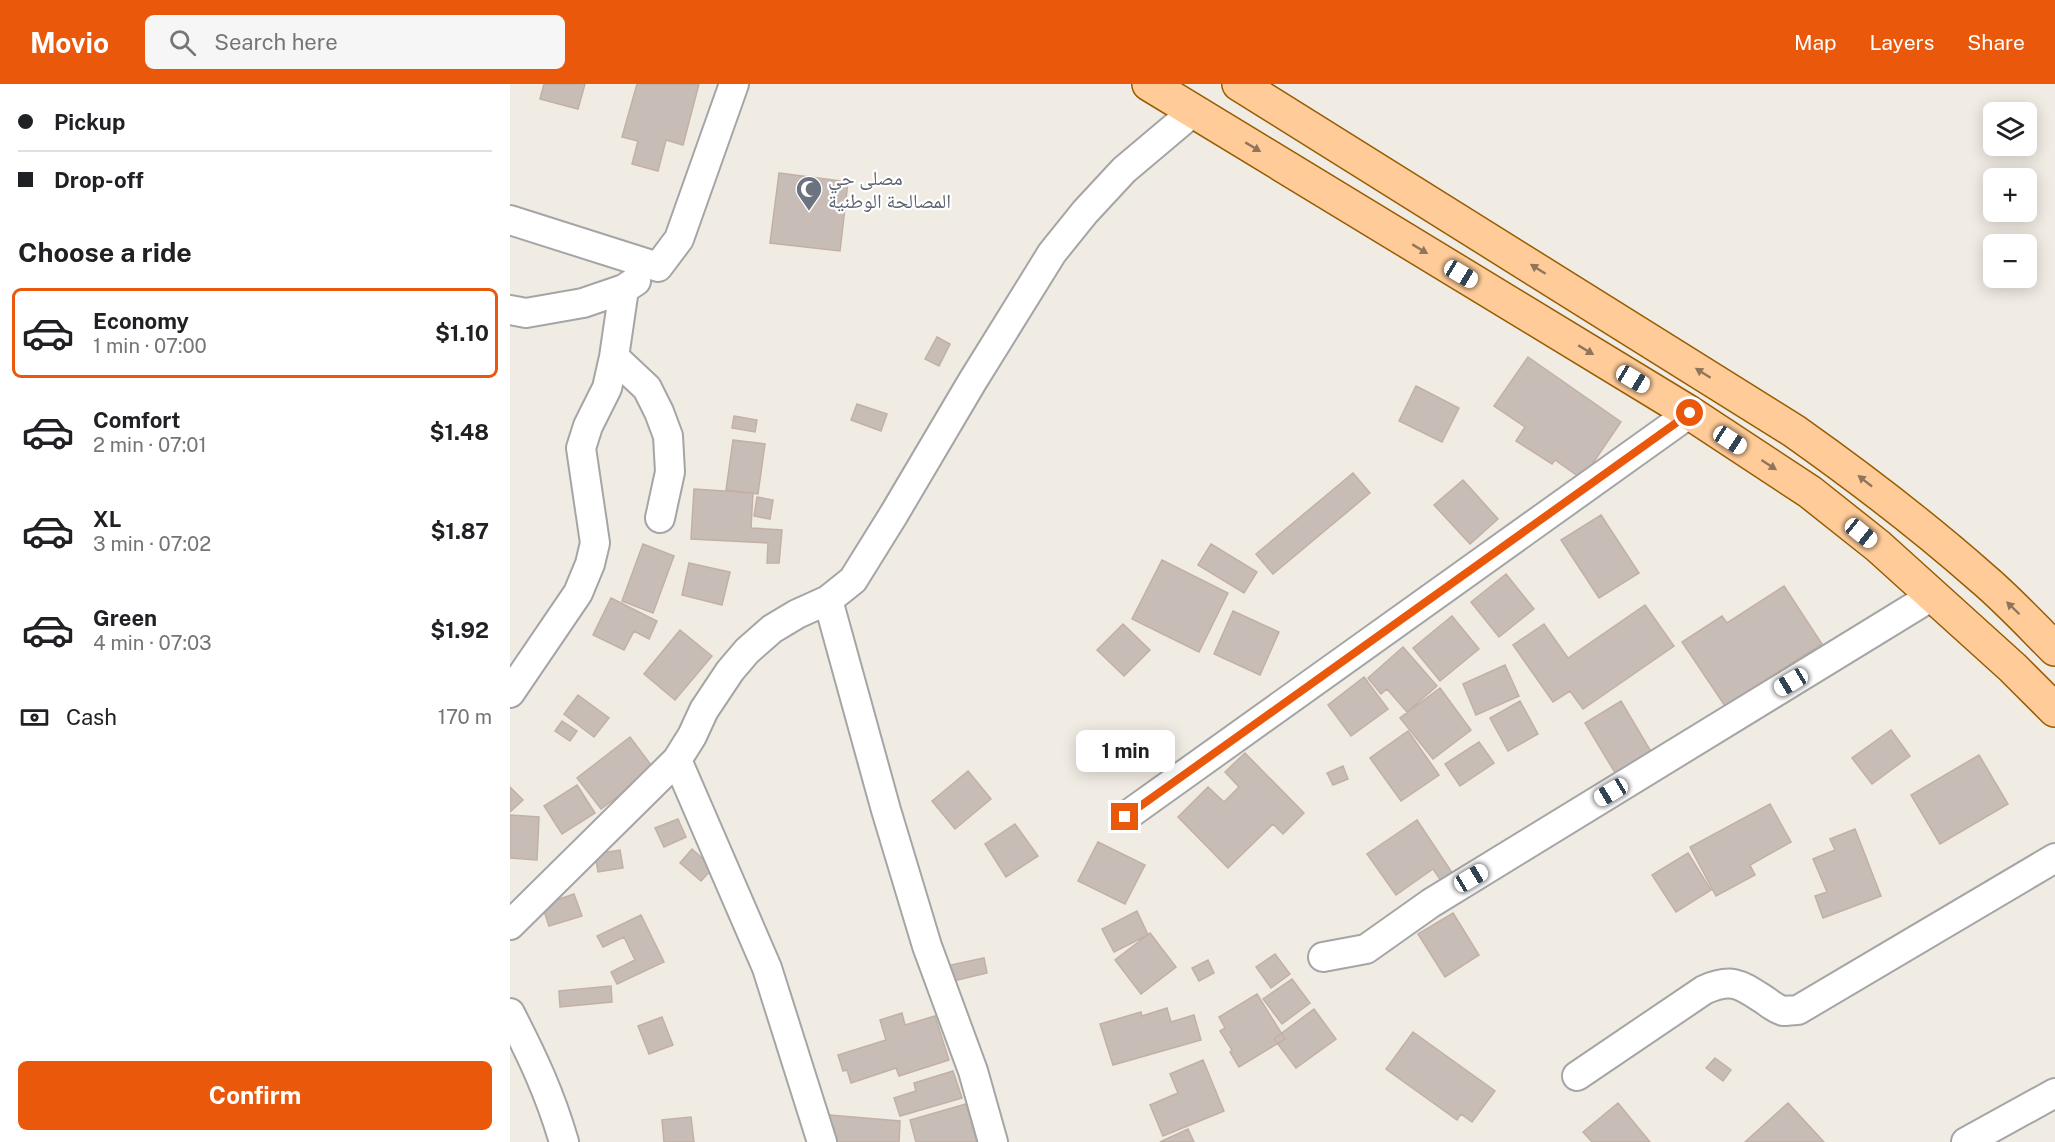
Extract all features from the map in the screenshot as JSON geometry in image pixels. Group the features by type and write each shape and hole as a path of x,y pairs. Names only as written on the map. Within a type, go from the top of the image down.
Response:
{"main road":[{"path":"1202,116 1224,106 1229,84"},
{"path":"1239,84 1794,431 1861,478 1917,523 1984,580 2055,649"},
{"path":"1154,85 1690,413 1810,492 1878,546 2013,668 2055,711"}],"street":[{"path":"515,316 584,303 624,289 658,267 679,239 734,84"},
{"path":"510,925 677,760 704,710 730,670 747,651 772,629 828,600 853,580 1052,253 1085,212 1124,170 1202,116"},
{"path":"510,220 658,267"},
{"path":"510,693 578,593 590,564 595,543 581,448 588,426 607,388 624,289"},
{"path":"614,357 647,388 668,436 669,472 660,518"},
{"path":"1125,817 1690,413"},
{"path":"1323,957 1366,949 1431,903 1932,596"},
{"path":"828,600 923,935 974,1071 993,1142"},
{"path":"677,760 767,968 822,1142"},
{"path":"1577,1076 1704,990 1719,983 1730,982 1741,985 1784,1011 1798,1010 2055,858"},
{"path":"510,1013 555,1108 564,1142"},
{"path":"1966,1142 2055,1093"}],"building":[{"path":"544,84 585,84 578,109 540,99"},
{"path":"637,84 699,84 683,145 666,140 658,171 632,164 638,141 622,137"},
{"name":"مصلى حي المصالحة الوطنية","path":"779,173 848,182 840,251 770,243"},
{"path":"937,337 950,344 939,366 925,359"},
{"path":"1528,357 1621,422 1582,479 1555,460 1552,464 1516,441 1525,427 1494,406"},
{"path":"1416,386 1459,408 1442,442 1399,421"},
{"path":"857,404 887,414 881,431 851,420"},
{"path":"734,416 757,420 755,432 732,428"},
{"path":"733,440 765,444 758,494 726,490"},
{"path":"1353,473 1370,493 1273,574 1256,554"},
{"path":"1463,480 1498,519 1470,544 1434,505"},
{"path":"694,489 753,493 751,528 782,530 779,563 767,563 768,543 691,539"},
{"path":"757,497 773,500 770,519 754,516"},
{"path":"1601,515 1639,573 1599,598 1561,540"},
{"path":"643,544 674,556 653,613 622,601"},
{"path":"1211,544 1257,572 1244,593 1198,565"},
{"path":"1162,560 1228,593 1199,652 1132,619"},
{"path":"689,563 730,572 722,605 682,595"},
{"path":"1506,574 1534,609 1499,637 1471,602"},
{"path":"1784,586 1822,644 1725,706 1682,642 1722,616 1727,623"},
{"path":"611,598 657,621 649,639 634,631 624,650 593,635"},
{"path":"1645,605 1674,646 1583,709 1570,691 1553,702 1513,645 1544,624 1568,658"},
{"path":"1233,611 1279,632 1260,675 1214,654"},
{"path":"1452,616 1479,649 1440,681 1413,648"},
{"path":"1123,624 1150,650 1124,676 1097,650"},
{"path":"680,630 712,656 675,700 644,674"},
{"path":"1403,647 1437,686 1407,712 1387,689 1381,694 1368,678"},
{"path":"1505,665 1519,696 1476,715 1463,684"},
{"path":"1364,677 1388,709 1351,736 1328,705"},
{"path":"1440,688 1471,730 1433,759 1400,718"},
{"path":"578,695 609,718 594,737 564,714"},
{"path":"1520,701 1538,734 1508,751 1490,718"},
{"path":"1621,701 1653,755 1617,776 1585,723"},
{"path":"562,721 577,731 570,741 555,731"},
{"path":"1891,730 1910,756 1872,784 1852,758"},
{"path":"1408,731 1439,775 1401,801 1370,758"},
{"path":"630,737 654,769 601,809 577,778"},
{"path":"1479,742 1494,763 1460,786 1445,764"},
{"path":"1245,753 1304,813 1283,834 1273,824 1228,868 1178,817 1208,787 1224,802 1239,787 1225,772"},
{"path":"1979,755 2008,804 1940,844 1911,795"},
{"path":"1343,766 1348,779 1333,785 1327,773"},
{"path":"968,771 991,799 955,829 932,801"},
{"path":"577,785 595,813 562,834 544,806"},
{"path":"510,787 523,800 510,812"},
{"path":"1770,804 1791,842 1750,865 1755,875 1716,896 1690,847"},
{"path":"510,815 539,817 537,860 510,858"},
{"path":"678,819 686,837 664,847 655,828"},
{"path":"1417,820 1455,877 1444,885 1433,869 1396,895 1367,854"},
{"path":"1015,824 1038,856 1006,877 985,844"},
{"path":"1855,829 1881,896 1823,918 1815,896 1827,892 1813,859 1835,850 1830,839"},
{"path":"1098,842 1145,865 1125,904 1078,881"},
{"path":"692,849 713,868 701,881 680,863"},
{"path":"620,850 623,868 598,872 595,854"},
{"path":"1688,853 1711,890 1676,912 1652,875"},
{"path":"574,894 582,916 549,926 542,905"},
{"path":"1137,911 1148,935 1114,952 1102,929"},
{"path":"1453,913 1479,955 1445,977 1418,934"},
{"path":"641,915 664,962 617,984 611,972 635,960 624,937 603,947 597,936"},
{"path":"1150,933 1176,967 1141,994 1115,960"},
{"path":"1275,954 1290,974 1271,988 1256,967"},
{"path":"984,958 987,973 949,982 946,966"},
{"path":"1208,960 1214,973 1199,981 1192,968"},
{"path":"1292,979 1310,1003 1282,1024 1263,999"},
{"path":"611,986 612,1002 560,1007 559,991"},
{"path":"1257,994 1285,1039 1239,1067 1220,1031 1225,1028 1219,1017"},
{"path":"1167,1008 1171,1022 1194,1015 1201,1040 1113,1065 1100,1024 1141,1012 1142,1016"},
{"path":"1314,1009 1336,1039 1296,1068 1274,1039"},
{"path":"902,1013 905,1025 935,1016 949,1060 899,1076 896,1068 851,1083 847,1070 843,1071 838,1055 886,1040 880,1020"},
{"path":"662,1017 673,1045 649,1054 638,1026"},
{"path":"1413,1032 1495,1091 1472,1122 1461,1114 1457,1120 1386,1069"},
{"path":"1715,1058 1731,1070 1723,1081 1706,1068"},
{"path":"1203,1060 1224,1111 1163,1136 1150,1105 1178,1093 1170,1074"},
{"path":"953,1071 962,1098 900,1116 894,1098 916,1091 914,1083"},
{"path":"1618,1103 1650,1142 1592,1142 1583,1132"},
{"path":"1788,1103 1824,1142 1745,1142"},
{"path":"966,1104 977,1142 916,1142 910,1120"},
{"path":"829,1115 900,1121 899,1142 826,1142"},
{"path":"691,1117 694,1142 664,1142 662,1120"},
{"path":"1188,1129 1194,1142 1160,1142"}],"place":[{"name":"مصلى حي المصالحة الوطنية","path":"809,212"}],"route":[{"path":"1125,817 1690,413"}]}
